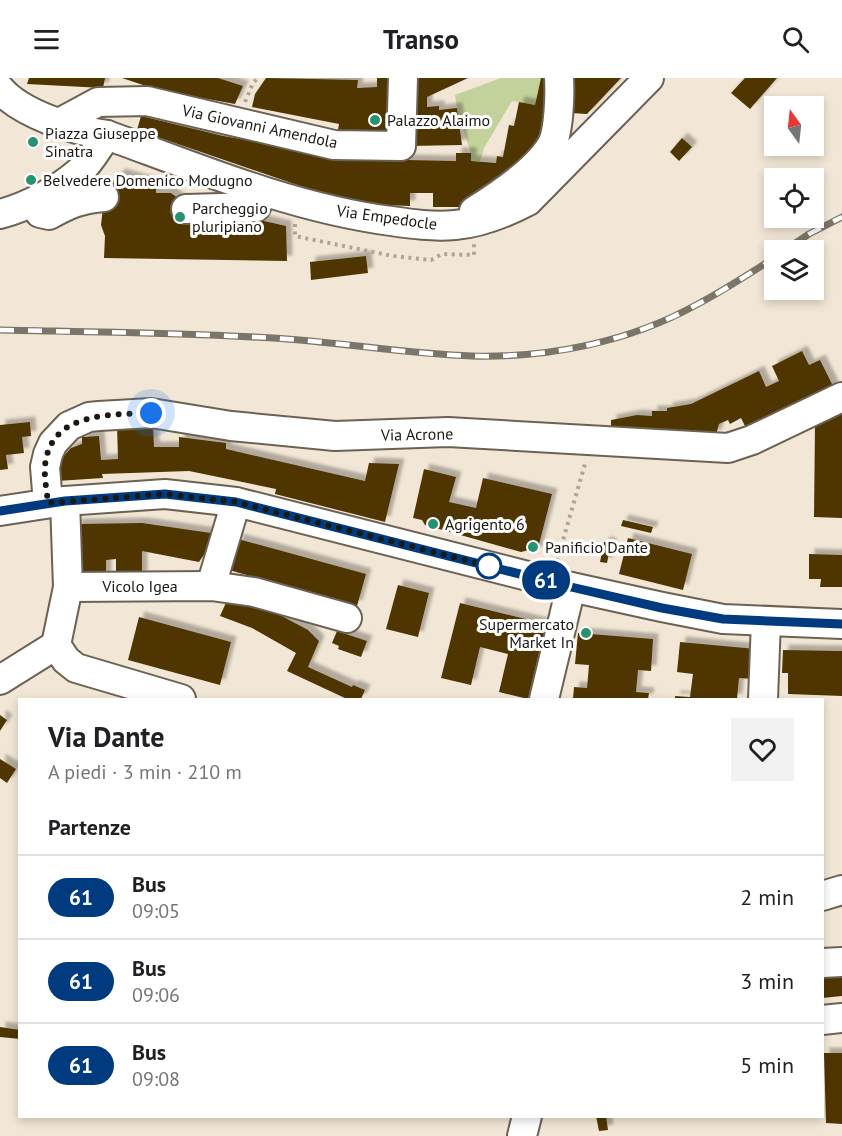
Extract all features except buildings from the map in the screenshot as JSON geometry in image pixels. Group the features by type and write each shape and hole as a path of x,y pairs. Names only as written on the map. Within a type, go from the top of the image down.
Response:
{"street":[{"name":"Via Giovanni Amendola","path":"82,130 98,102 147,101 334,145 401,146 403,78"},
{"path":"473,222 473,212 511,186 552,145 560,101 559,78"},
{"name":"Via Empedocle","path":"82,130 262,192 360,217 433,226 473,222 504,213 528,201 649,78"},
{"path":"0,89 9,99 82,130 79,172 35,200 15,210 0,214"},
{"path":"186,208 256,207 262,192"},
{"path":"35,200 40,213 49,215 70,203 104,197"},
{"name":"Via Acrone","path":"56,645 68,587 57,502 45,467 53,443 69,426 89,417 151,413 231,426 335,436 448,432 728,448 752,440 842,397"},
{"path":"0,511 57,502 165,494 236,502 561,584 723,619 842,624"},
{"path":"211,586 236,502"},
{"path":"544,698 561,584"},
{"name":"Vicolo Igea","path":"68,587 211,586 254,592 347,618"},
{"path":"763,698 766,621"},
{"path":"0,680 56,645 66,660 76,669 178,698"},
{"path":"824,895 842,890"},
{"path":"824,963 842,962"},
{"path":"824,1020 842,1018"},
{"path":"522,1136 526,1118"}],"path":[{"path":"561,584 585,464 596,464"}],"green space":[{"path":"501,78 541,78 535,105 512,101 484,148 480,161 471,161 471,153 458,114 455,95"}],"railway":[{"path":"800,240 842,217"},
{"path":"0,330 273,338 472,356 530,354 588,345 644,329 706,300 764,264"}],"bus line":[{"name":"61","path":"0,511 65,501 165,494 236,502 662,608 723,619 842,624"}],"place":[{"name":"Palazzo Alaimo","path":"375,120"},
{"name":"Piazza Giuseppe Sinatra","path":"33,142"},
{"name":"Belvedere Domenico Modugno","path":"31,180"},
{"name":"Parcheggio pluripiano","path":"180,217"},
{"name":"Agrigento 6","path":"433,524"},
{"name":"Panificio Dante","path":"533,547"},
{"name":"Supermercato Market In","path":"586,633"}],"route":[{"path":"151,413 89,417 69,426 53,443 48,454 45,467 48,503 165,494 236,502 489,566"}]}
